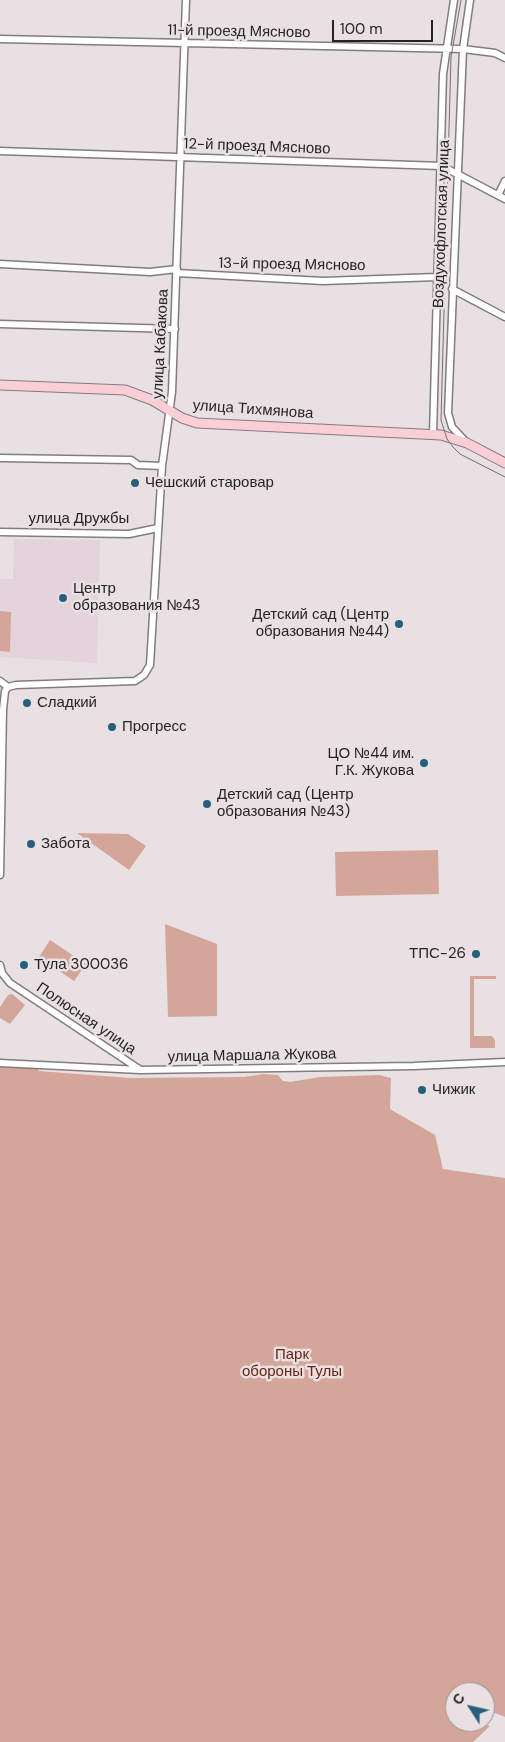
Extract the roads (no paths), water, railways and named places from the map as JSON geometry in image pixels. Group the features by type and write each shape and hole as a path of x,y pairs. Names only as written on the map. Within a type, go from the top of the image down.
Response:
{"street":[{"name":"улица Кабакова","path":"8,687 16,685 135,681 144,675 150,666 162,466 170,410 175,329 186,0"},
{"name":"Воздухофлотская улица","path":"433,434 446,50 454,0"},
{"name":"Воздухофлотская улица","path":"467,443 452,428 448,416 463,49 470,0"},
{"name":"11-й проезд Мясново","path":"0,38 463,49 495,53 505,58"},
{"name":"12-й проезд Мясново","path":"0,151 442,166 505,199"},
{"path":"498,196 505,182"},
{"name":"13-й проезд Мясново","path":"0,264 150,272 177,271 323,281 437,277"},
{"path":"452,289 505,317"},
{"path":"0,324 175,329"},
{"name":"улица Тихмянова","path":"0,384 125,390 135,392 182,418 197,423 433,434 467,443 505,463"},
{"path":"0,458 131,460 138,465 162,466"},
{"name":"улица Дружбы","path":"0,532 129,534 158,528"},
{"path":"0,681 8,687 5,691 3,710 0,875"},
{"name":"Полюсная улица","path":"0,965 2,973 10,983 101,1046 140,1070"},
{"name":"улица Маршала Жукова","path":"0,1063 140,1070 414,1066 505,1062"}],"tram line":[{"path":"461,0 451,57 441,420 447,439 460,454 505,477"}],"place":[{"name":"Чешский старовар","path":"135,483"},
{"name":"Центр образования №43","path":"63,598"},
{"name":"Детский сад (Центр образования №44)","path":"399,624"},
{"name":"Сладкий","path":"27,703"},
{"name":"Прогресс","path":"112,727"},
{"name":"ЦО №44 им. Г.К. Жукова","path":"424,763"},
{"name":"Детский сад (Центр образования №43)","path":"207,804"},
{"name":"Забота","path":"31,844"},
{"name":"ТПС-26","path":"476,954"},
{"name":"Тула 300036","path":"24,965"},
{"name":"Чижик","path":"422,1090"}],"park label":[{"name":"Парк обороны Тулы","path":"292,1364"}]}
